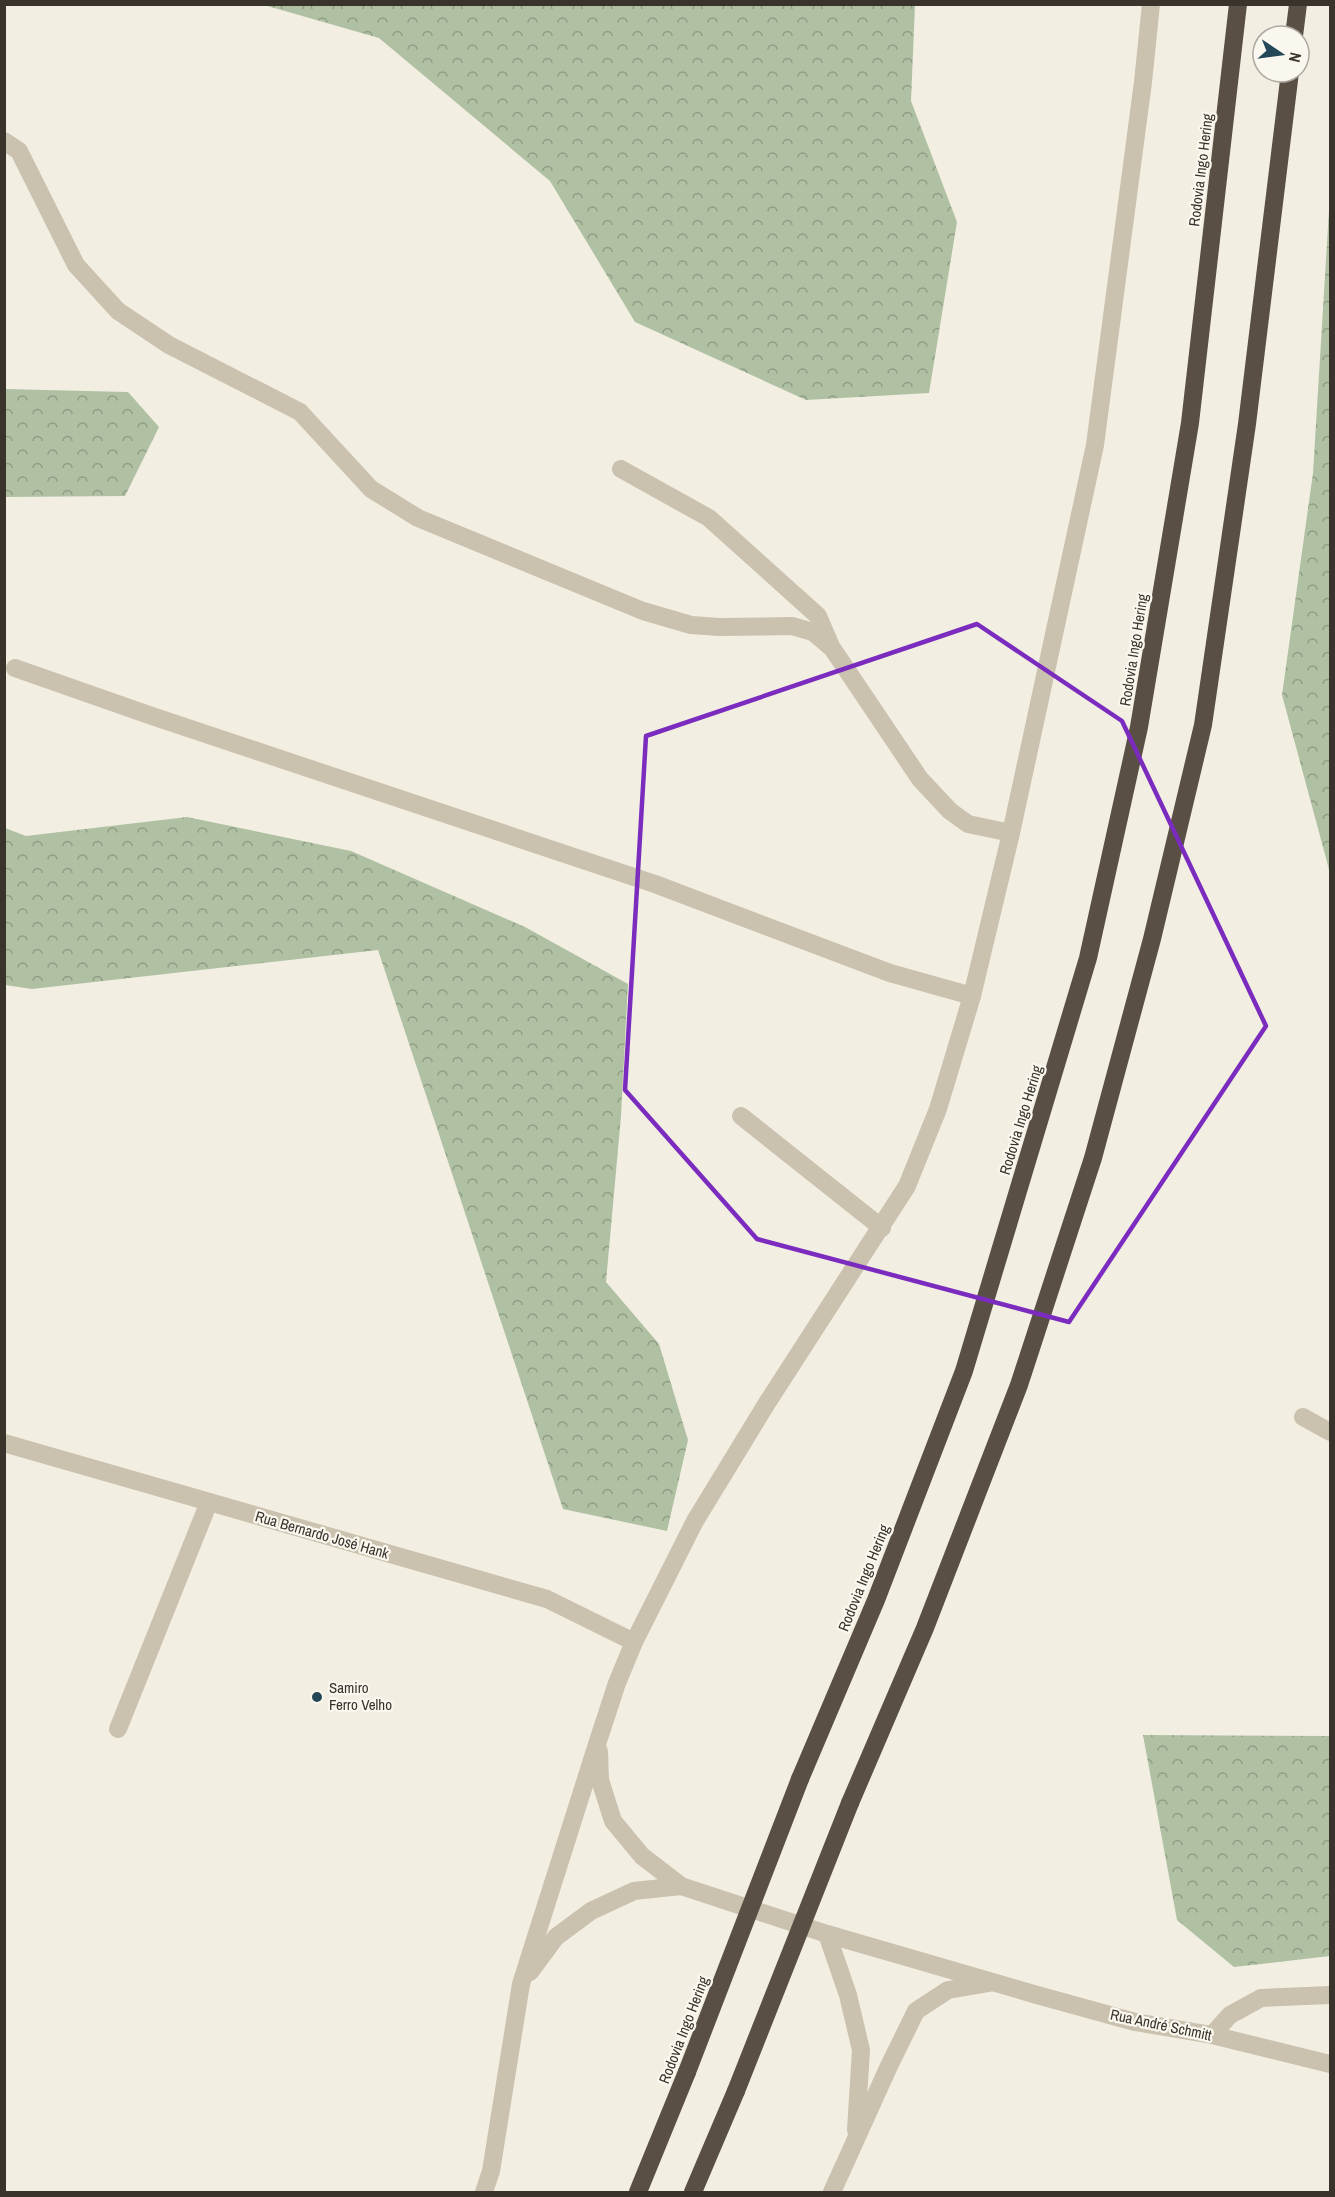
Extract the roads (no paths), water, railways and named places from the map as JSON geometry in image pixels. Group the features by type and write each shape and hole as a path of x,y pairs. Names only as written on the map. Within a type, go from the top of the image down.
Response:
{"highway":[{"name":"Rodovia Ingo Hering","path":"638,2193 800,1779 876,1600 964,1371 1088,958 1139,727 1190,423 1238,4"},
{"path":"1296,24 1298,4"},
{"path":"693,2193 850,1803 925,1628 1019,1385 1094,1158 1152,939 1203,725 1247,424 1289,84"}],"street":[{"path":"484,2193 491,2171 522,1984 617,1683 634,1642 695,1521 767,1403 907,1186 938,1109 972,996 1011,833 1095,445 1151,4"},
{"path":"4,141 19,151 76,265 118,311 169,345 300,412 371,489 418,518 643,611 691,625 792,626 813,632 832,648"},
{"path":"621,469 709,518 818,616 832,648 920,779 950,812 968,824 1011,833"},
{"path":"15,668 655,884 890,973 972,996"},
{"path":"741,1116 882,1228"},
{"path":"1303,1417 1330,1432"},
{"name":"Rua Bernardo José Hank","path":"4,1443 547,1599 634,1642"},
{"path":"118,1729 209,1502"},
{"path":"599,1738 600,1780 613,1821 642,1856 681,1886"},
{"path":"522,1984 556,1937 591,1911 634,1891 681,1886"},
{"name":"Rua André Schmitt","path":"681,1886 826,1934 1135,2022 1212,2035 1330,2064"},
{"path":"826,1934 848,1995 861,2050 855,2144"},
{"path":"832,2193 916,2012 948,1990 993,1982"},
{"path":"1212,2035 1230,2015 1261,1998 1330,1995"}],"place":[{"name":"Samiro Ferro Velho","path":"317,1697"}]}
